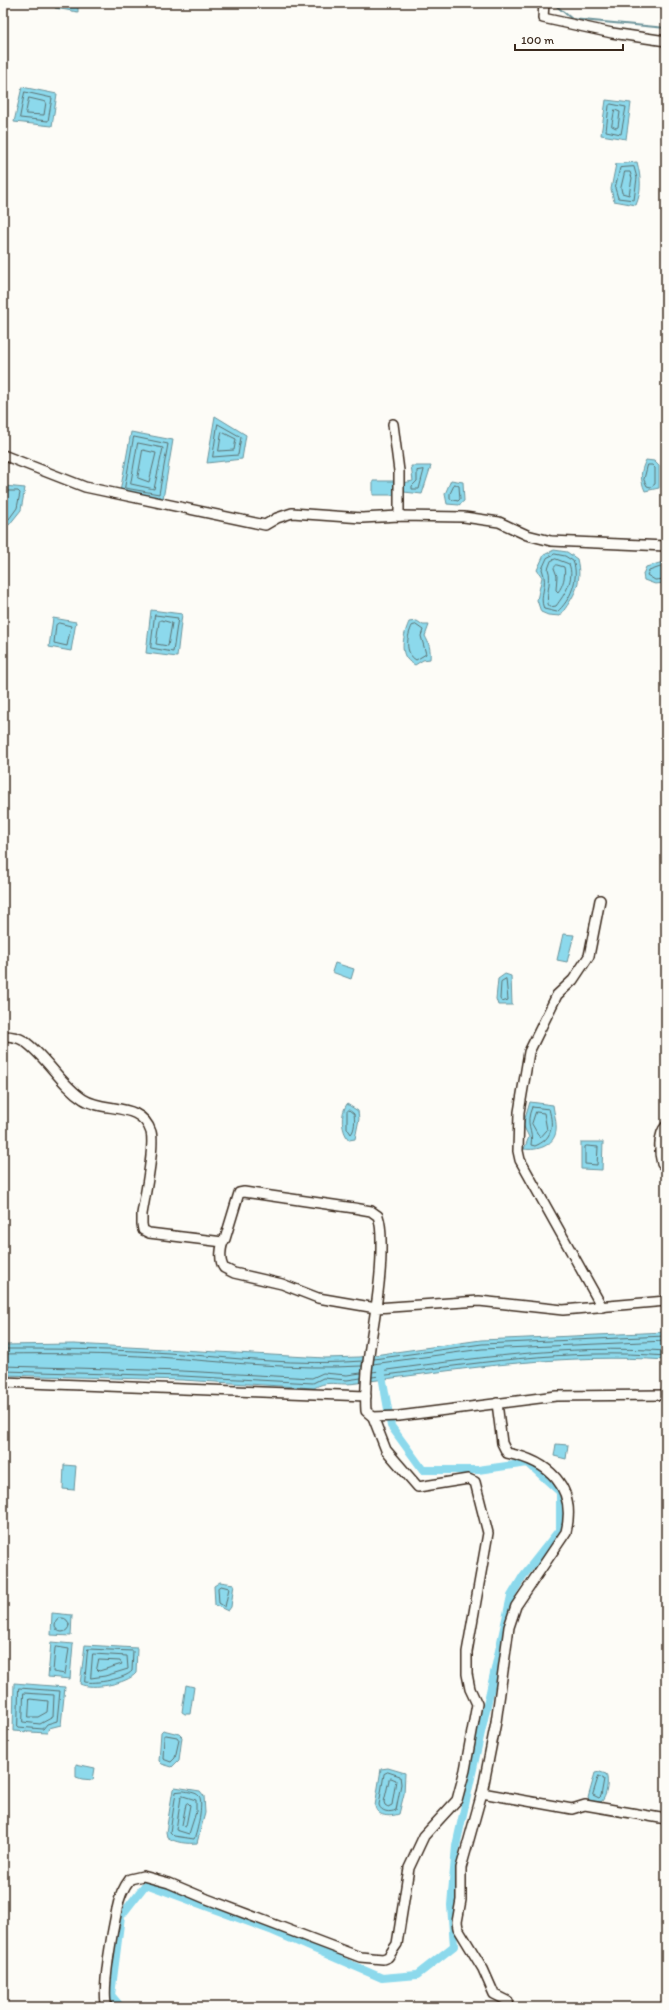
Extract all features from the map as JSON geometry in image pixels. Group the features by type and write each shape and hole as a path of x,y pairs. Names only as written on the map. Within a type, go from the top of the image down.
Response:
{"street":[{"path":"544,3 543,18 612,33 666,41"},
{"path":"392,424 399,471 399,516"},
{"path":"3,455 85,487 265,525 277,518 292,513 362,518 430,515 484,519 508,526 527,535 551,540 666,546"},
{"path":"600,900 589,956 573,980 557,995 529,1052 519,1112 518,1151 520,1160 602,1307"},
{"path":"3,1036 23,1040 82,1098 96,1104 127,1110 147,1124 151,1132 152,1145 142,1214 142,1224 144,1230 149,1233 223,1242"},
{"path":"666,1126 663,1130 661,1153 662,1164 666,1167"},
{"path":"666,1301 563,1310 479,1301 376,1308 318,1298 282,1284 226,1271 222,1265 223,1242 228,1231 236,1197 241,1193 371,1211 378,1216 380,1221 381,1238 381,1272 376,1308 369,1348 366,1386 366,1411 377,1417 399,1416 556,1396 666,1395"},
{"path":"3,1382 366,1396"},
{"path":"497,1403 502,1443 507,1453 526,1457 555,1475 562,1486 566,1499 569,1519 566,1532 516,1606 511,1620 496,1722 482,1793 469,1834 461,1868 461,1900 457,1922 458,1928 483,1969 494,1994 508,2001 509,2007"},
{"path":"107,2007 105,1990 117,1909 124,1887 130,1878 143,1876 169,1883 360,1957 382,1959 388,1957 397,1944 409,1868 424,1836 457,1800 466,1770 477,1704 470,1689 467,1674 467,1652 488,1533 475,1482 468,1479 418,1488 386,1450 377,1417"},
{"path":"482,1793 572,1809 585,1805 666,1819"}],"water":[{"path":"55,3 78,3 78,12 55,8"},
{"path":"22,87 57,94 52,126 14,122"},
{"path":"606,100 631,103 626,139 601,135"},
{"path":"637,162 640,184 636,205 614,201 611,189 616,164"},
{"path":"215,416 246,435 242,459 207,463"},
{"path":"131,432 173,440 163,499 120,492"},
{"path":"646,460 654,461 659,466 659,488 645,491 641,476"},
{"path":"411,466 431,466 422,494 404,492 403,483 413,481"},
{"path":"451,480 463,482 464,501 459,505 447,504 445,494"},
{"path":"373,481 394,481 395,495 373,495"},
{"path":"5,486 25,488 21,510 9,525 3,522 3,493"},
{"path":"554,550 567,552 577,559 579,568 576,589 560,616 548,615 541,612 537,600 542,577 537,570 544,555"},
{"path":"664,554 666,554 666,583 655,584 644,580 643,574 646,567 663,562"},
{"path":"151,610 182,614 177,657 146,653"},
{"path":"53,618 76,622 71,651 49,647"},
{"path":"417,621 423,625 429,625 425,636 428,641 430,659 423,660 415,665 407,659 403,650 403,645 404,635 409,622"},
{"path":"563,934 574,935 567,962 557,960"},
{"path":"335,963 354,969 351,979 332,972"},
{"path":"505,974 511,976 512,1005 498,1005 496,999 498,979"},
{"path":"530,1102 553,1105 556,1131 555,1136 548,1144 539,1148 524,1149 529,1137 523,1125"},
{"path":"347,1104 358,1111 359,1119 355,1139 349,1140 344,1132 342,1122 343,1113"},
{"path":"581,1142 603,1142 602,1170 581,1169"},
{"path":"666,1332 666,1360 591,1358 555,1360 444,1371 352,1384 334,1383 314,1388 182,1380 3,1375 3,1345 74,1344 325,1358 360,1357 481,1340"},
{"path":"556,1444 568,1445 566,1459 554,1456"},
{"path":"64,1465 76,1466 74,1490 63,1489"},
{"path":"220,1582 234,1584 231,1607 228,1611 215,1605 214,1586"},
{"path":"52,1613 72,1615 71,1636 51,1635"},
{"path":"51,1642 73,1644 70,1679 48,1677"},
{"path":"85,1645 137,1648 136,1673 132,1677 109,1685 85,1686 80,1684"},
{"path":"14,1683 65,1687 61,1725 49,1728 47,1733 13,1731"},
{"path":"186,1685 194,1687 190,1714 185,1714 182,1712"},
{"path":"3,1692 7,1694 8,1703 7,1714 4,1719 3,1719"},
{"path":"163,1730 179,1734 182,1737 179,1760 172,1767 162,1764 159,1761 161,1732"},
{"path":"76,1764 95,1768 93,1780 76,1777"},
{"path":"388,1768 405,1773 404,1794 399,1814 392,1816 381,1814 376,1810 375,1806 381,1769"},
{"path":"600,1772 606,1774 607,1777 605,1796 601,1802 590,1801 588,1798 595,1773"},
{"path":"175,1787 200,1791 204,1796 205,1813 197,1843 182,1843 167,1837 166,1832 173,1789"}],"waterway":[{"path":"553,3 572,19 666,28"},
{"path":"121,2007 111,1995 121,1916 146,1884 273,1931 382,1978 417,1975 454,1946 451,1905 456,1846 511,1596 523,1576 560,1529 560,1492 528,1463 478,1470 423,1470 391,1426 381,1370"}]}
